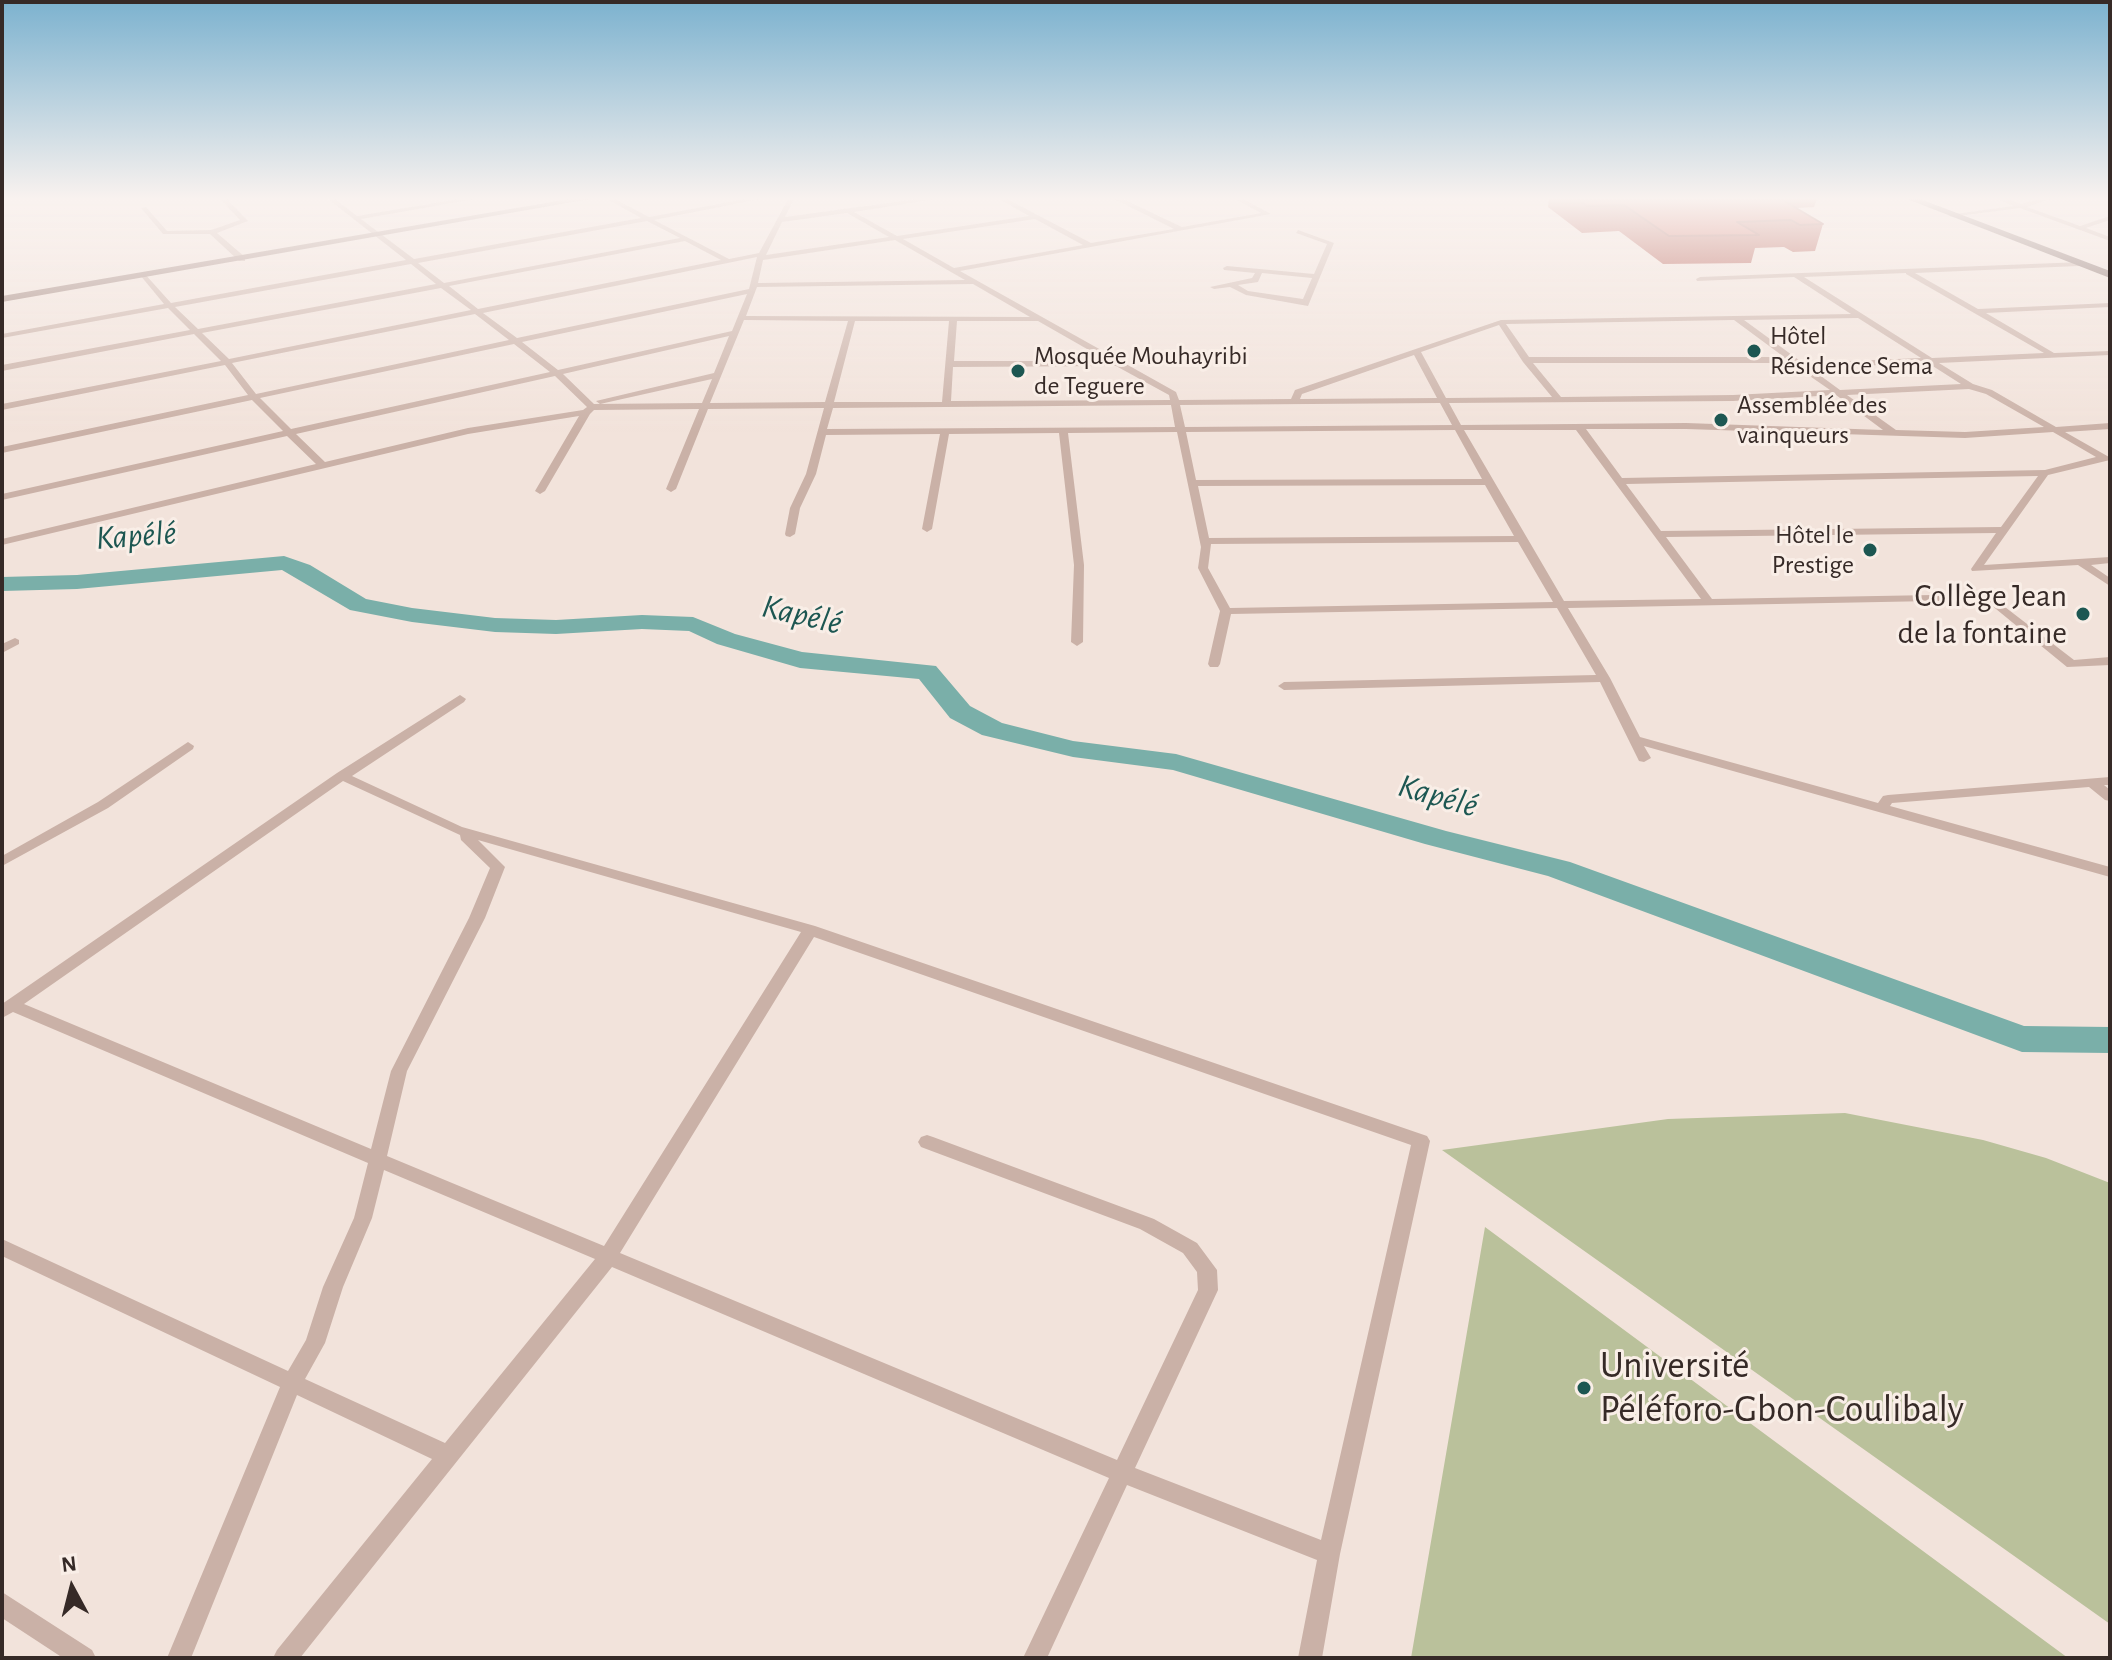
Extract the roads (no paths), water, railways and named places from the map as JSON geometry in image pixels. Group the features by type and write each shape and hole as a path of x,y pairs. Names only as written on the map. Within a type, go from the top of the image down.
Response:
{"street":[{"path":"2,299 135,276"},
{"path":"145,276 169,305 228,363 254,397 323,466"},
{"path":"2,336 326,276"},
{"path":"431,276 558,374 588,408"},
{"path":"2,368 487,276"},
{"path":"2,407 650,276"},
{"path":"671,489 755,276"},
{"path":"964,276 1173,394 1178,429 1205,541 1203,568 1226,611 1214,664"},
{"path":"1214,287 1255,280 1257,276"},
{"path":"1231,284 1246,293 1306,303 1317,276"},
{"path":"1700,279 1782,276"},
{"path":"1798,276 1970,386 1989,392 2107,460"},
{"path":"1917,276 2053,355"},
{"path":"2,450 752,288 973,282"},
{"path":"1976,311 2110,305"},
{"path":"1294,402 1298,392 1501,322 1860,316"},
{"path":"741,318 1037,319"},
{"path":"946,404 953,318"},
{"path":"790,534 795,508 811,474 852,319"},
{"path":"1738,320 1895,434"},
{"path":"1501,322 1526,360 1560,401"},
{"path":"2,497 733,333"},
{"path":"1416,351 1488,482 1604,678 1644,758"},
{"path":"1526,360 1796,363 2110,353"},
{"path":"951,364 1121,363"},
{"path":"2,542 468,431 588,408 717,375"},
{"path":"588,408 1560,401 1970,386"},
{"path":"540,491 588,408"},
{"path":"821,432 1686,426 1965,435 2110,426"},
{"path":"1579,427 1709,602"},
{"path":"1063,431 1079,565 1077,642"},
{"path":"927,529 945,432"},
{"path":"1619,481 2045,473 2107,460"},
{"path":"2045,473 1976,569 2110,560"},
{"path":"1191,483 1488,482"},
{"path":"1659,534 2006,530"},
{"path":"1205,541 1522,539"},
{"path":"2080,562 2110,583"},
{"path":"1226,611 1561,602 1988,597 2071,664 2110,661"},
{"path":"2,649 15,642"},
{"path":"1284,686 1604,678"},
{"path":"6,1008 342,776 460,699"},
{"path":"1634,739 2110,872"},
{"path":"2,862 103,805 188,746"},
{"path":"342,776 457,830 810,930 1421,1141 1329,1554 1310,1658"},
{"path":"1880,809 1888,799 2110,781"},
{"path":"2093,783 2110,797"},
{"path":"179,1658 292,1382 315,1343 333,1287 363,1218 399,1071 477,918 498,867 477,844 457,830"},
{"path":"285,1658 608,1257 810,930"},
{"path":"6,1008 375,1159 1122,1473 1329,1554"},
{"path":"927,1142 1147,1224 1190,1248 1207,1270 1208,1290 1035,1658"},
{"path":"2,1247 449,1456"},
{"path":"2,1604 84,1658"}],"waterway":[{"name":"Kapélé","path":"2,584 77,582 284,563 302,570 359,605 412,615 495,625 556,627 642,622 693,624 726,639 800,660 927,672 960,712 992,729 1073,749 1176,762 1436,838 1559,869 2022,1039 2110,1040"}],"place":[{"name":"Hôtel Résidence Sema","path":"1754,351"},
{"name":"Mosquée Mouhayribi de Teguere","path":"1018,371"},
{"name":"Assemblée des vainqueurs","path":"1721,420"},
{"name":"Hôtel le Prestige","path":"1870,550"},
{"name":"Collège Jean de la fontaine","path":"2083,614"},
{"name":"Université Péléforo-Gbon-Coulibaly","path":"1584,1388"}]}
